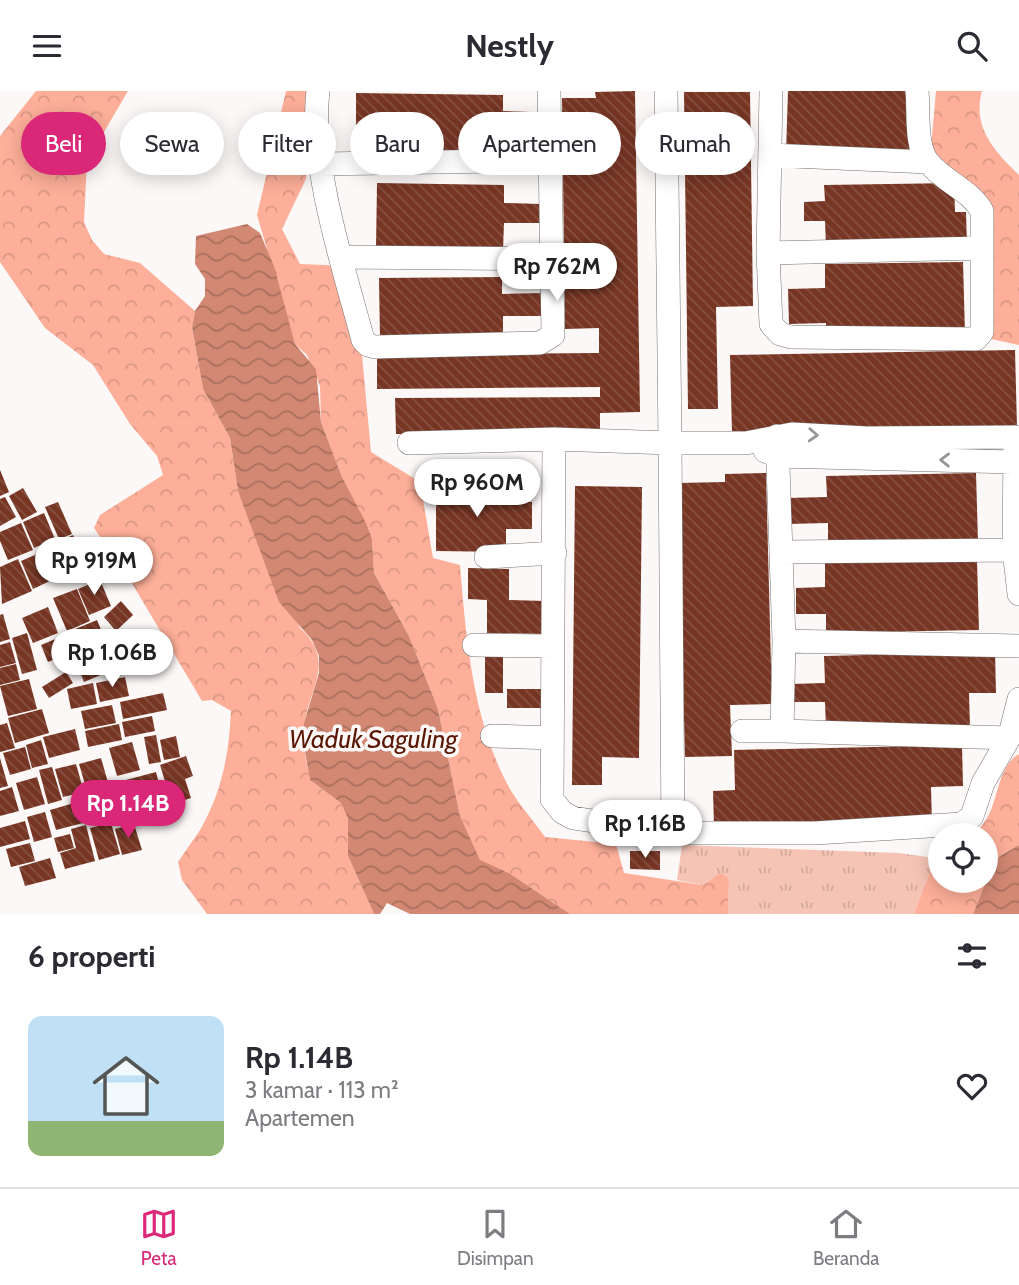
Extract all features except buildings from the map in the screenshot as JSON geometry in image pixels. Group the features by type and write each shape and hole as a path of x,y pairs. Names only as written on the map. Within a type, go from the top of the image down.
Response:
{"street":[{"path":"315,112 318,91"},
{"path":"549,91 549,112"},
{"path":"666,91 673,833"},
{"path":"771,91 768,253 771,324 785,336 976,339 982,332 982,211 978,203 928,162 922,148 917,91"},
{"path":"770,155 928,162"},
{"path":"336,164 458,162"},
{"path":"324,175 331,221 363,339 368,345 375,347 546,341 554,330 550,175"},
{"path":"768,253 981,248"},
{"path":"341,257 553,259"},
{"path":"778,446 1018,432 1013,462 1014,550 1019,594"},
{"path":"554,439 552,799 567,816 673,833 815,833 962,824 972,815 984,783 1009,738 1019,699"},
{"path":"408,443 554,439 746,443 1013,462"},
{"path":"778,446 784,641 782,731"},
{"path":"782,552 1014,550"},
{"path":"486,558 555,554"},
{"path":"784,641 1019,646"},
{"path":"474,645 552,646"},
{"path":"741,731 1009,738"},
{"path":"492,736 552,738"}],"green space":[{"path":"36,91 128,91 106,129 106,112 21,112 21,175 86,175 84,222 92,240 104,254 140,263 195,311 192,327 203,389 230,438 238,491 300,628 317,652 318,674 303,732 310,780 341,803 348,819 348,856 374,914 207,914 182,880 178,862 208,816 219,787 226,758 231,711 212,700 202,701 133,585 94,528 100,515 163,475 157,456 130,424 93,365 45,328 0,262 0,136"},
{"path":"286,91 312,91 311,112 281,112"},
{"path":"936,91 982,91 980,116 987,137 1001,157 1019,175 1019,345 986,338 988,206 930,159"},
{"path":"266,175 306,175 282,229 300,264 348,266 350,327 362,355 371,452 420,482 433,558 460,565 473,680 480,709 497,763 518,801 545,837 616,844 624,873 703,885 720,873 729,878 728,914 570,914 509,873 480,861 460,816 438,709 409,636 374,573 372,539 342,477 321,422 320,386 307,355 295,344 257,215"},
{"path":"1019,754 1019,845 998,857 998,823 983,823 1006,768"},
{"path":"682,845 899,853 928,857 928,877 914,914 728,914 729,878 719,874 703,885 677,880"},
{"path":"928,877 928,893 981,893 973,914 914,914"}],"water":[{"name":"Waduk Saguling","path":"247,224 260,233 274,266 295,344 316,369 321,422 342,477 372,539 374,573 409,636 438,709 460,816 480,860 509,873 570,914 410,914 387,903 380,914 374,914 348,856 348,819 341,803 310,780 303,741 304,723 319,673 319,656 312,640 279,602 238,491 230,438 203,389 192,327 195,311 205,296 205,279 195,264 196,236"},
{"path":"1019,845 1019,914 973,914 981,893 998,893 998,857"}]}
